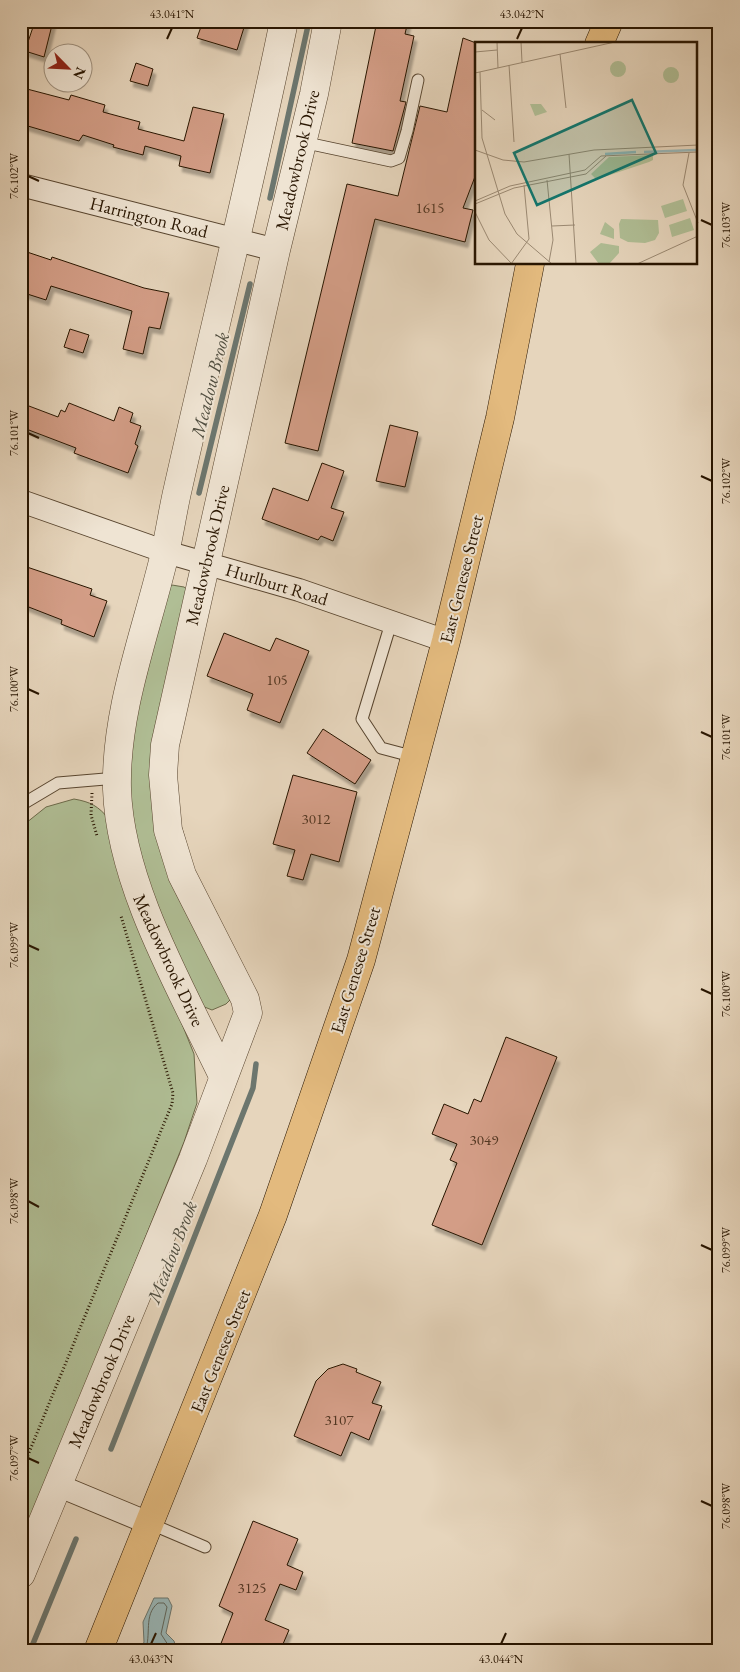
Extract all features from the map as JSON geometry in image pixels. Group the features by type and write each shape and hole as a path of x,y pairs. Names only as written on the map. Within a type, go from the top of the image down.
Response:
{"main road":[{"path":"600,42 609,21"},
{"name":"East Genesee Street","path":"98,1651 151,1524 276,1206 361,960 446,642 500,418 530,265"}],"street":[{"name":"Meadowbrook Drive","path":"223,1076 138,894 126,853 117,791 105,779 119,740 166,552 178,491 237,240 284,21"},
{"name":"Meadowbrook Drive","path":"21,1574 193,1159 248,1013 245,999 182,875 168,830 163,775 165,745 328,21"},
{"name":"Harrington Road","path":"21,185 276,250"},
{"name":"Hurlburt Road","path":"21,501 166,552 299,590 446,642"},
{"path":"57,1485 151,1524"}],"lane":[{"path":"302,142 391,161 399,158 418,80"},
{"path":"391,623 362,719 380,748 415,757"},
{"path":"21,805 58,783 105,779"},
{"path":"151,1524 205,1547"}],"path":[{"path":"100,844 91,815 105,779"},
{"path":"21,1472 172,1104 173,1093 120,911"}],"green space":[{"path":"172,585 184,587 188,590 158,745 231,999 226,1004 212,1010 202,1006 164,931 136,857 128,771 134,723 168,589"},
{"path":"74,799 94,805 109,819 153,951 194,1054 197,1103 184,1142 21,1544 21,827 46,807"}],"water":[{"path":"154,1598 168,1598 172,1606 166,1633 174,1641 177,1651 140,1651 144,1642 143,1622"}],"building":[{"path":"35,21 53,21 48,42 42,42 42,56 25,51"},
{"path":"203,21 246,21 237,50 197,38"},
{"path":"377,21 408,21 405,34 414,36 400,101 406,102 393,151 352,143"},
{"path":"463,38 475,43 475,177 463,208 473,210 465,242 375,219 318,451 285,443 347,184 398,196 420,106 447,112"},
{"path":"136,63 153,69 148,86 130,81"},
{"path":"27,89 69,100 71,95 105,105 103,112 140,122 138,129 184,141 193,107 224,114 210,173 179,166 181,156 145,146 143,155 113,147 114,145 83,135 79,141 21,124 21,97 25,98"},
{"path":"21,250 51,260 52,257 144,288 169,293 160,329 149,327 143,354 123,349 132,311 51,286 46,300 21,292"},
{"path":"70,329 89,335 83,353 64,347"},
{"path":"21,403 58,417 61,410 65,412 69,403 114,421 119,407 133,413 130,422 141,426 135,444 138,446 128,473 74,453 76,448 21,427"},
{"path":"390,425 418,432 405,487 376,481"},
{"path":"322,463 344,471 331,508 344,512 333,541 321,536 318,540 262,519 273,488 308,501"},
{"path":"21,565 92,589 90,595 107,601 94,637 61,624 62,620 21,604"},
{"path":"224,633 270,651 276,638 309,651 280,723 247,710 253,694 207,676"},
{"path":"323,729 371,760 355,784 307,753"},
{"path":"293,775 357,792 339,862 311,854 303,880 287,876 295,850 273,844"},
{"path":"506,1037 557,1057 482,1245 432,1225 457,1163 450,1160 457,1144 432,1134 444,1104 468,1114 474,1099 481,1102"},
{"path":"343,1364 357,1369 356,1372 381,1382 372,1403 382,1406 369,1440 351,1432 341,1456 294,1436 316,1381 328,1369"},
{"path":"253,1521 298,1539 287,1565 303,1572 296,1590 280,1584 265,1620 289,1630 280,1651 218,1651 233,1613 219,1606"}],"waterway":[{"name":"Meadow Brook","path":"270,198 309,21"},
{"name":"Meadow Brook","path":"199,493 250,284"},
{"name":"Meadow Brook","path":"111,1449 253,1088 256,1064"},
{"name":"Meadow Brook","path":"30,1651 76,1539"}]}
